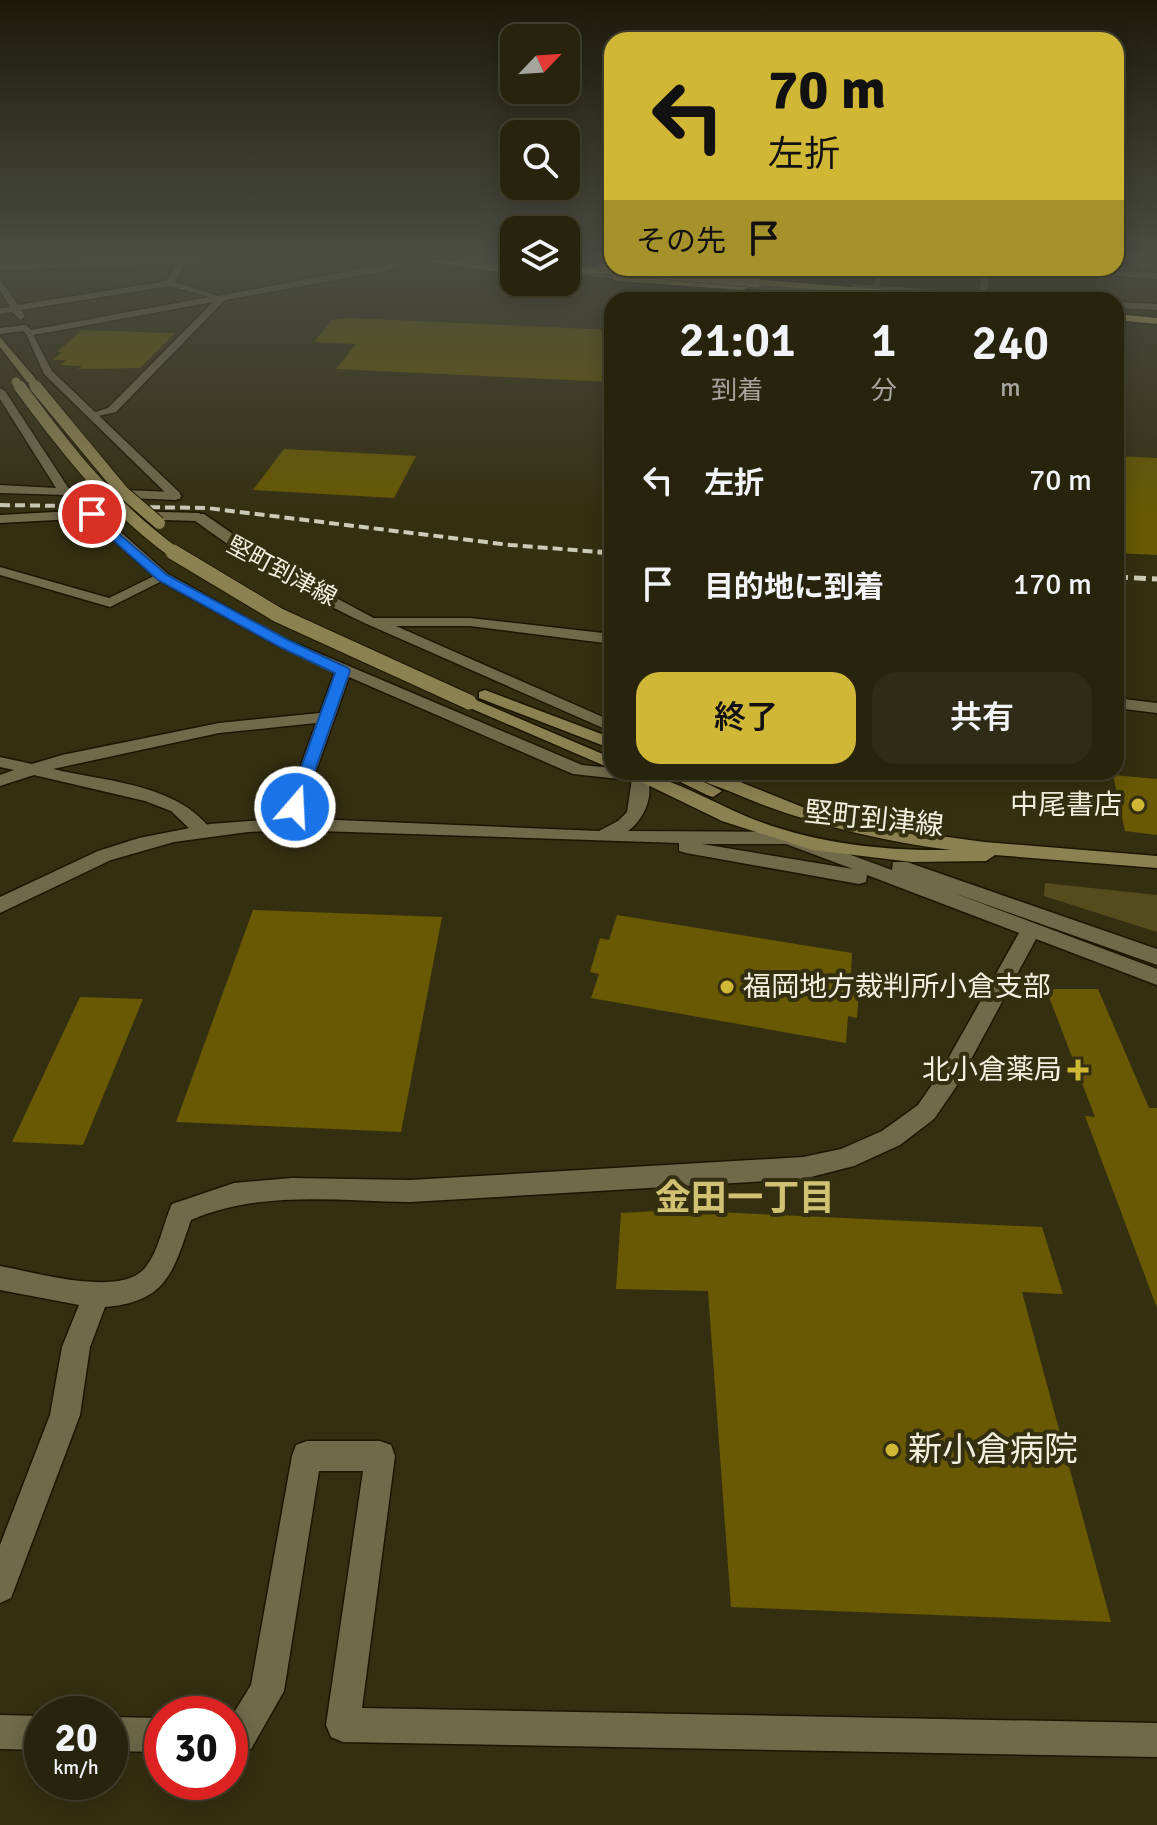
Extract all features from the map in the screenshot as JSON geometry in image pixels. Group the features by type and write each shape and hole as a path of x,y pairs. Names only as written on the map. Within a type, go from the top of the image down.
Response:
{"main road":[{"name":"堅町到津線","path":"2,344 24,381 105,495 201,572 326,638 475,698 604,741"},
{"name":"堅町到津線","path":"0,360 24,381"},
{"name":"堅町到津線","path":"475,698 604,760"},
{"name":"堅町到津線","path":"647,780 780,844 863,852"},
{"path":"688,780 772,815 827,845 954,842"},
{"name":"堅町到津線","path":"721,780 813,816 1029,853 1157,862"},
{"path":"772,815 785,828 780,844"},
{"path":"911,862 931,845 954,842"},
{"name":"堅町到津線","path":"911,862 1029,853"}],"street":[{"path":"0,489 176,496 48,372 34,344"},
{"path":"93,416 112,410 177,344"},
{"path":"0,391 65,492"},
{"path":"92,514 163,577 283,643 579,770 604,772"},
{"path":"0,519 92,514 199,517 233,543 343,609 604,723"},
{"path":"0,571 110,603 163,577"},
{"path":"374,622 470,622 604,638"},
{"path":"289,824 343,671"},
{"path":"1124,704 1157,708"},
{"path":"0,781 29,770 219,728 326,717"},
{"path":"0,762 150,797 177,807 202,830"},
{"path":"598,837 622,827 638,812 641,803 635,780"},
{"path":"0,906 71,866 154,839 202,830 289,824 827,845 911,862 1157,957"},
{"path":"598,837 689,847 843,873 951,901"},
{"path":"689,847 780,844"},
{"path":"827,845 951,901 1157,977"},
{"path":"911,862 951,901"},
{"path":"0,1278 97,1294 136,1293 155,1278 181,1212 202,1201 233,1192 410,1191 803,1168 845,1159 891,1138 926,1112 948,1080 1031,930"},
{"path":"0,1587 65,1415 76,1347 97,1294"},
{"path":"248,1722 267,1691 307,1456 380,1456 343,1725 1157,1740"},
{"path":"0,1732 24,1733"}],"shaded area":[{"path":"1045,883 1157,895 1157,932 1044,896"}],"building":[{"path":"66,344 164,344 140,368 78,369 82,366 60,365 66,360 53,360 62,352 57,352"},
{"path":"356,344 604,344 604,382 336,369"},
{"path":"284,449 416,456 394,498 253,490"},
{"path":"1124,456 1157,458 1157,555 1124,553"},
{"name":"中尾書店","path":"1124,776 1157,779 1157,835 1125,831 1114,780 1124,780"},
{"path":"253,910 442,917 401,1132 176,1122"},
{"name":"福岡地方裁判所小倉支部","path":"617,915 852,953 851,975 860,977 857,1018 848,1016 846,1043 591,998 599,974 590,972 600,938 609,940"},
{"path":"1046,989 1098,989 1149,1108 1157,1108 1157,1308 1085,1116 1095,1117"},
{"path":"80,997 143,999 83,1145 12,1142"},
{"name":"新小倉病院","path":"672,1210 1042,1227 1063,1294 1022,1292 1111,1622 731,1607 708,1291 616,1289 621,1213"}],"railway":[{"path":"0,505 207,508 510,545 604,552"},
{"path":"598,552 604,552"},
{"path":"1124,577 1157,579"}],"place":[{"name":"中尾書店","path":"1138,805"},
{"name":"福岡地方裁判所小倉支部","path":"727,987"},
{"name":"北小倉薬局","path":"1078,1070"},
{"name":"新小倉病院","path":"892,1450"}],"district":[{"name":"金田一丁目","path":"745,1198"}],"route":[{"path":"92,514 163,577 227,614 343,671 295,807"}]}
